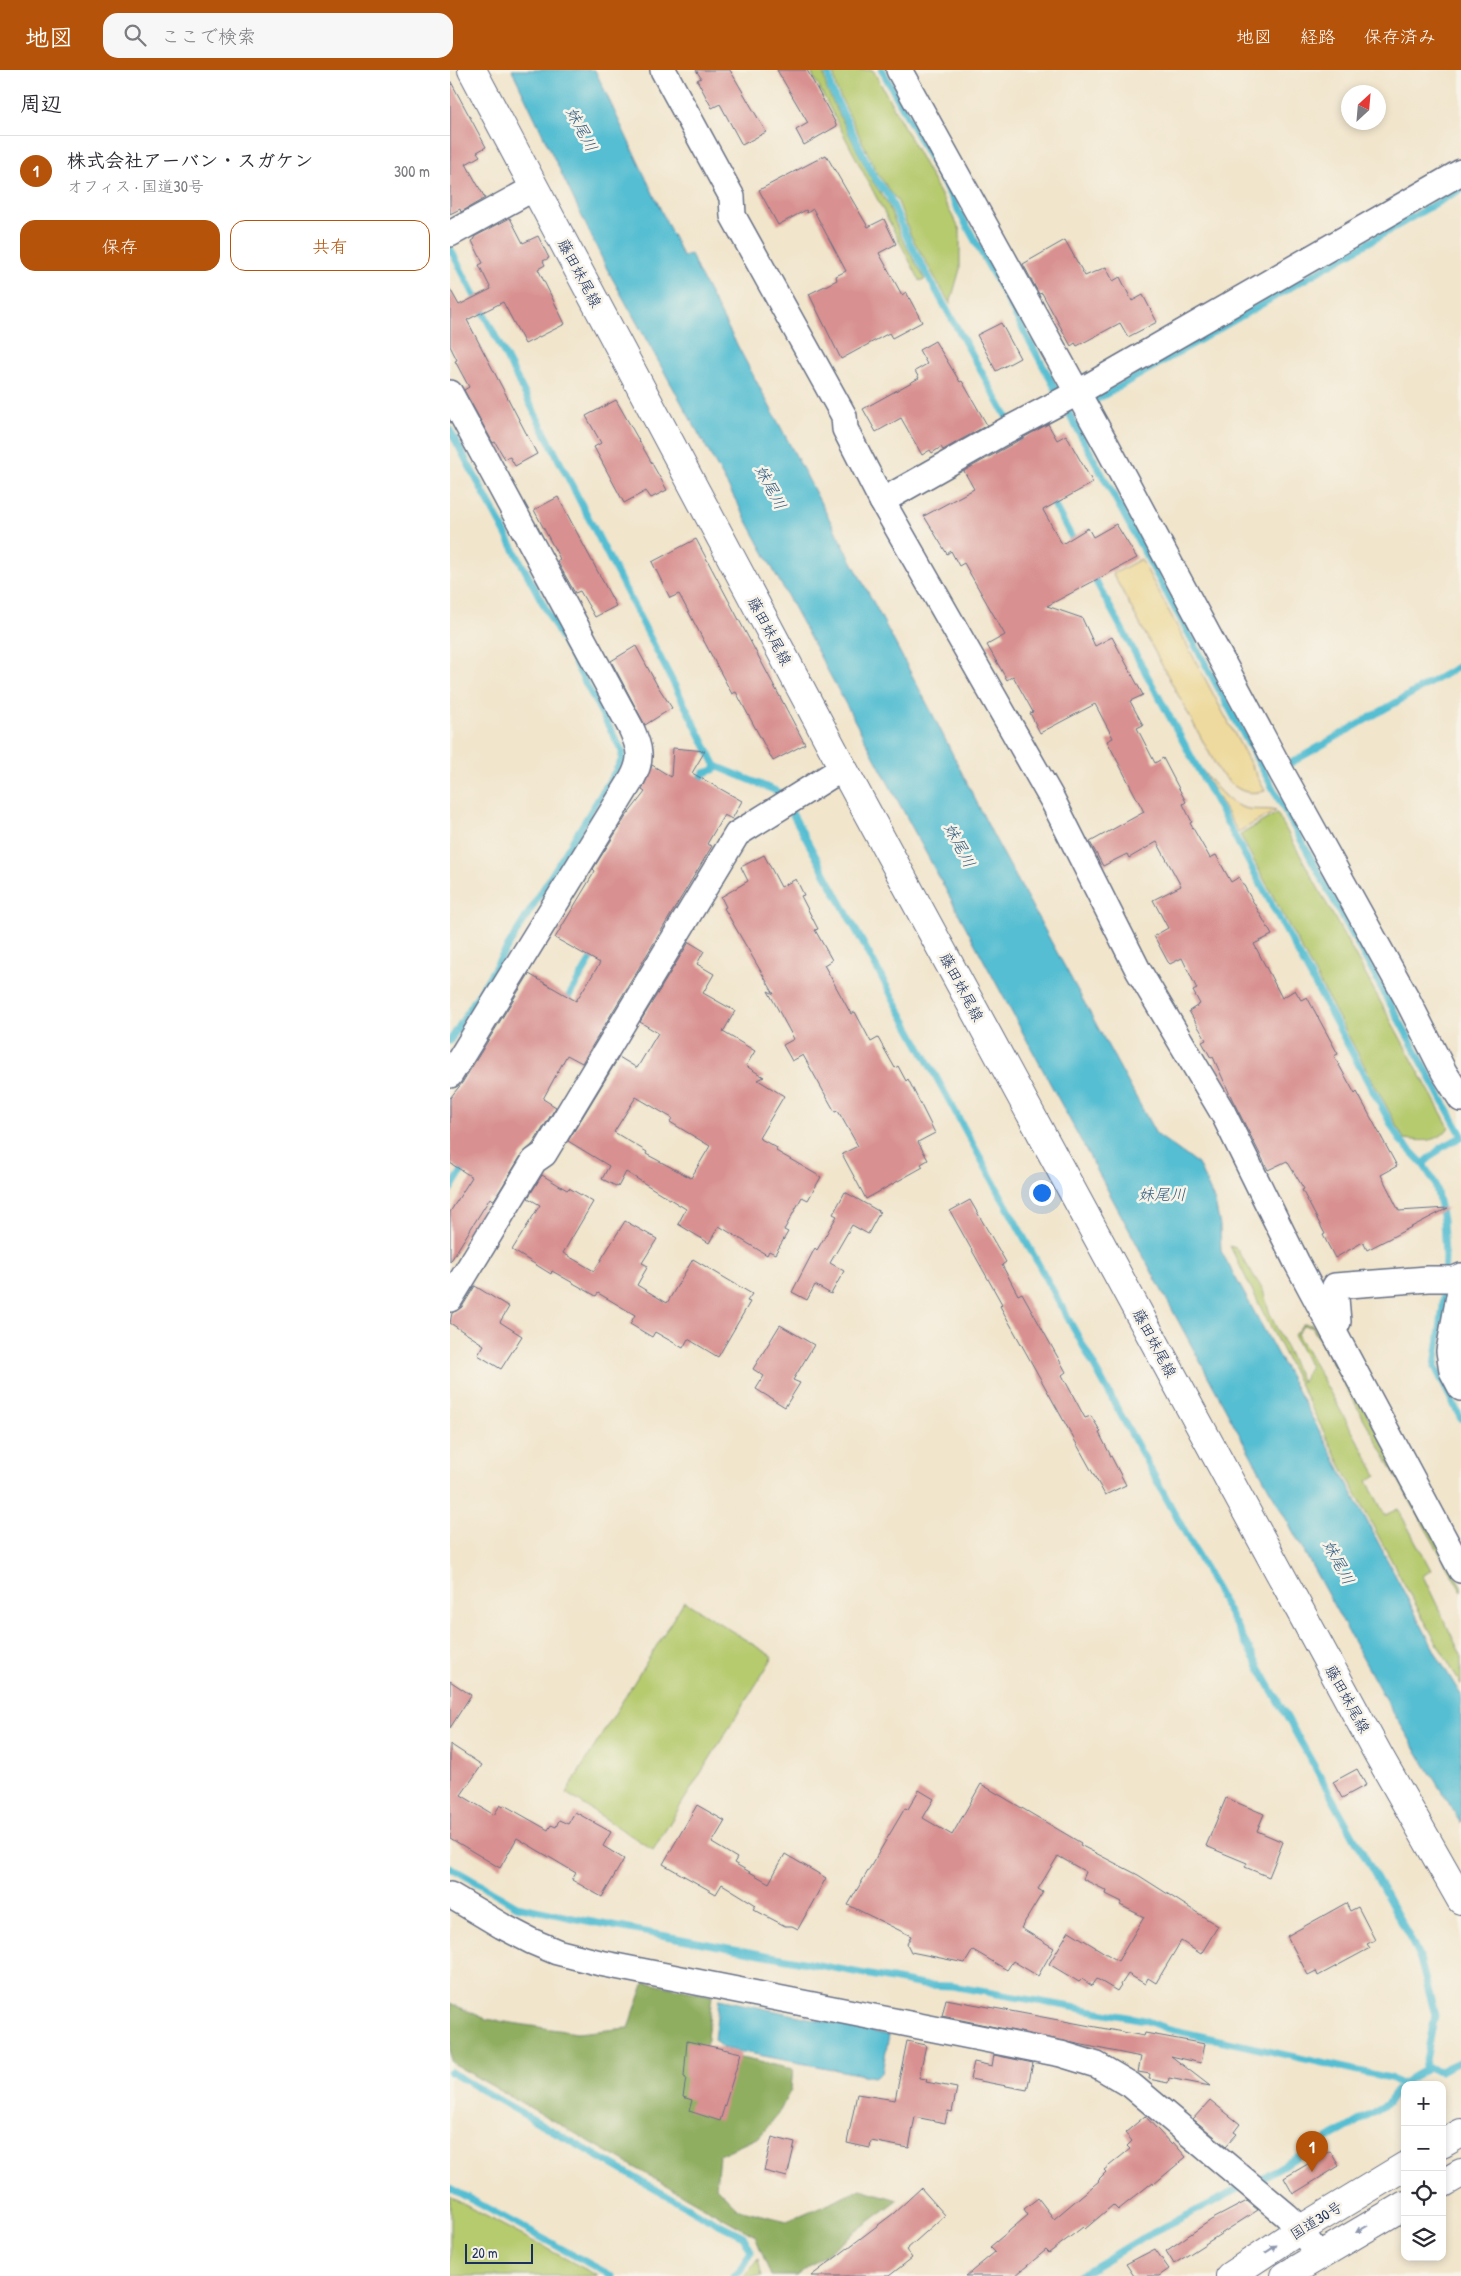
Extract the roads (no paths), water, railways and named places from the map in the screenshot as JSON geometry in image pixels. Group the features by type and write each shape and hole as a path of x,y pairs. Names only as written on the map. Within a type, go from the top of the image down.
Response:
{"main road":[{"name":"藤田妹尾線","path":"472,70 843,768 1378,1754 1461,1900"},
{"path":"1446,2142 1461,2133"},
{"name":"国道30号","path":"1230,2276 1301,2229 1401,2168"},
{"path":"1446,2182 1461,2173"},
{"name":"国道30号","path":"1285,2276 1401,2207"}],"street":[{"path":"663,70 732,198 733,216 844,416 845,428 882,501 1052,799 1138,970 1223,1113 1297,1263 1461,1570"},
{"path":"899,70 1074,401 1406,997 1444,1072 1461,1099"},
{"path":"882,501 1012,427 1074,401 1461,172"},
{"path":"451,233 534,188"},
{"path":"450,393 631,728 638,744 640,757 638,768 632,779 450,1075"},
{"path":"450,1299 534,1161 544,1154 737,834 843,768"},
{"path":"1297,1263 1335,1286 1428,1279 1459,1280 1449,1351 1452,1371 1461,1388"},
{"path":"1333,1330 1338,1322 1335,1286"},
{"path":"450,1895 502,1926 557,1952 600,1963 1061,2054 1097,2066 1131,2085 1249,2184 1301,2229 1317,2256"}],"water":[{"name":"妹尾川","path":"512,70 595,70 683,257 691,254 698,271 931,711 993,835 1156,1134 1198,1164 1215,1202 1220,1226 1221,1251 1332,1454 1439,1659 1461,1695 1461,1823 1388,1704 1237,1430 740,508 607,269"},
{"path":"719,1999 889,2035 882,2072 874,2077 722,2048 714,2040"}],"waterway":[{"path":"828,70 831,89 874,177 889,196 908,240 1024,448"},
{"path":"882,70 1461,1134"},
{"path":"1089,404 1461,189"},
{"path":"450,248 716,766 781,793 1245,1642 1408,1934 1420,1959 1435,2015 1424,2070"},
{"path":"450,430 622,751 622,759 618,767 450,1041"},
{"path":"1050,497 1076,545"},
{"path":"1092,574 1399,1139 1423,1164 1435,1183 1443,1220 1445,1257 1443,1307 1435,1367 1461,1419"},
{"path":"1284,767 1461,665"},
{"path":"697,786 704,773 714,770 716,766"},
{"path":"564,1004 596,951"},
{"path":"1423,1164 1441,1148 1461,1137"},
{"path":"450,1190 466,1164"},
{"path":"450,1867 517,1906 923,1985 952,1986 1145,2020 1165,2028 1390,2078 1401,2084"},
{"path":"1255,2182 1387,2104 1396,2091 1415,2075 1429,2068 1440,2071 1461,2061"},
{"path":"450,2072 697,2213 743,2236 751,2251 740,2271 734,2276"},
{"path":"1079,2276 1142,2238 1243,2187"},
{"path":"450,2188 612,2276"}],"place":[{"name":"株式会社アーバン・スガケン","path":"1312,2172"}]}
